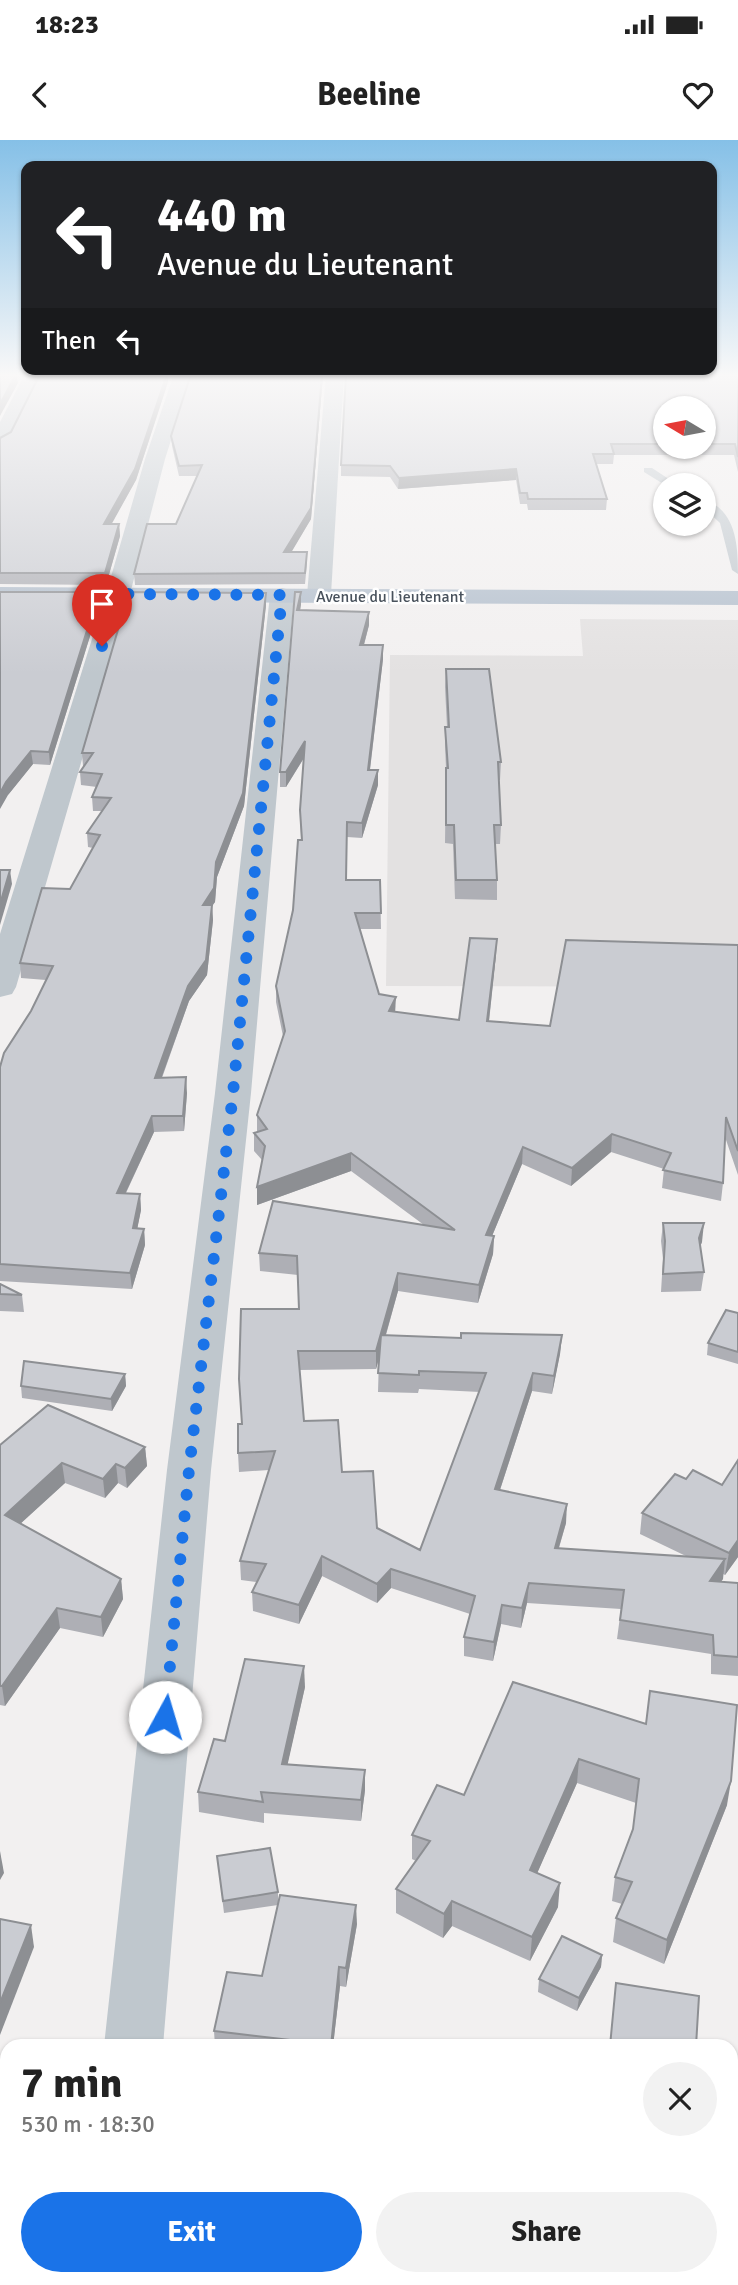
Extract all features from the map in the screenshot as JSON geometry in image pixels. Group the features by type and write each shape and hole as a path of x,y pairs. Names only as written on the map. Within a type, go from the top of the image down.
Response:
{"main road":[{"name":"Avenue du Lieutenant","path":"0,594 738,598"}],"street":[{"path":"0,987 118,594 151,474"},
{"path":"134,2039 189,1470 233,1093 300,595 319,474"}],"lane":[{"path":"716,513 726,522 738,570"}],"shaded area":[{"path":"580,619 738,620 738,987 386,986 390,655 583,656"}],"building":[{"path":"0,474 132,474 104,524 119,524 105,573 0,573"},
{"path":"198,474 314,474 311,508 284,552 307,552 305,573 134,574 147,524 176,524"},
{"path":"396,474 450,474 399,478"},
{"path":"517,474 599,474 607,499 528,499 527,493 520,493"},
{"path":"0,592 99,592 49,752 31,751 0,793"},
{"path":"129,592 266,593 243,793 216,862 214,888 203,905 212,905 206,960 188,986 155,1078 186,1077 183,1116 152,1116 117,1193 140,1194 133,1228 144,1229 130,1273 0,1264 0,1067 4,1053 31,1011 53,966 20,963 42,888 70,889 100,835 87,833 111,798 92,797 102,774 80,772 93,753 82,753"},
{"path":"295,592 301,592 297,610 369,612 360,645 383,645 368,770 378,770 362,823 347,822 346,880 380,880 381,913 355,913 379,994 396,997 389,1011 459,1020 470,938 497,939 487,1021 550,1026 566,940 738,945 738,1151 726,1117 723,1183 663,1170 671,1153 612,1134 572,1168 523,1147 486,1235 494,1236 479,1285 398,1273 376,1351 298,1351 304,1421 338,1420 342,1472 373,1471 377,1528 420,1550 486,1373 378,1373 381,1335 461,1338 461,1333 562,1335 554,1376 533,1373 495,1489 567,1504 555,1548 725,1559 710,1581 738,1583 738,1657 714,1655 713,1635 620,1620 624,1590 529,1583 522,1608 502,1605 494,1642 464,1637 475,1596 391,1569 377,1584 322,1556 299,1605 252,1592 266,1564 240,1561 275,1451 238,1453 238,1424 242,1424 239,1379 241,1309 299,1309 297,1256 259,1253 273,1201 455,1230 351,1153 257,1187 265,1146 254,1133 267,1129 257,1115 285,1031 276,986 293,910 298,840 302,840 300,810 305,741 286,772 280,772"},
{"path":"446,669 489,669 501,762 498,762 501,825 494,825 497,880 456,880 454,825 446,825 448,768 445,727 449,727"},
{"path":"0,870 10,870 0,904"},
{"path":"663,1223 704,1223 699,1238 704,1272 663,1274"},
{"path":"0,1284 22,1295 0,1294"},
{"path":"726,1310 738,1313 738,1352 708,1343"},
{"path":"24,1361 125,1374 111,1399 21,1386"},
{"path":"48,1405 145,1447 125,1468 116,1464 103,1479 62,1463 5,1515 121,1579 101,1617 57,1608 0,1686 0,1445"},
{"path":"738,1460 738,1540 729,1553 642,1513 675,1474 686,1479 693,1470 722,1485"},
{"path":"245,1659 304,1666 282,1764 365,1770 361,1800 261,1792 263,1802 198,1792 214,1739 225,1741"},
{"path":"513,1682 646,1724 650,1691 737,1705 731,1781 667,1940 616,1918 632,1882 615,1877 633,1829 639,1779 579,1759 530,1870 560,1883 532,1937 452,1901 444,1914 396,1889 430,1841 412,1835 437,1785 464,1795"},
{"path":"270,1848 278,1892 223,1901 217,1856"},
{"path":"280,1895 356,1905 346,1968 339,1967 332,2039 282,2039 214,2031 227,1972 262,1976"},
{"path":"0,1919 31,1925 0,2003"},
{"path":"562,1936 602,1955 579,1998 539,1979"},
{"path":"616,1983 699,1996 696,2039 611,2039"}],"route":[{"path":"102,646 118,594 282,595 233,1093 189,1470 165,1717"}]}
